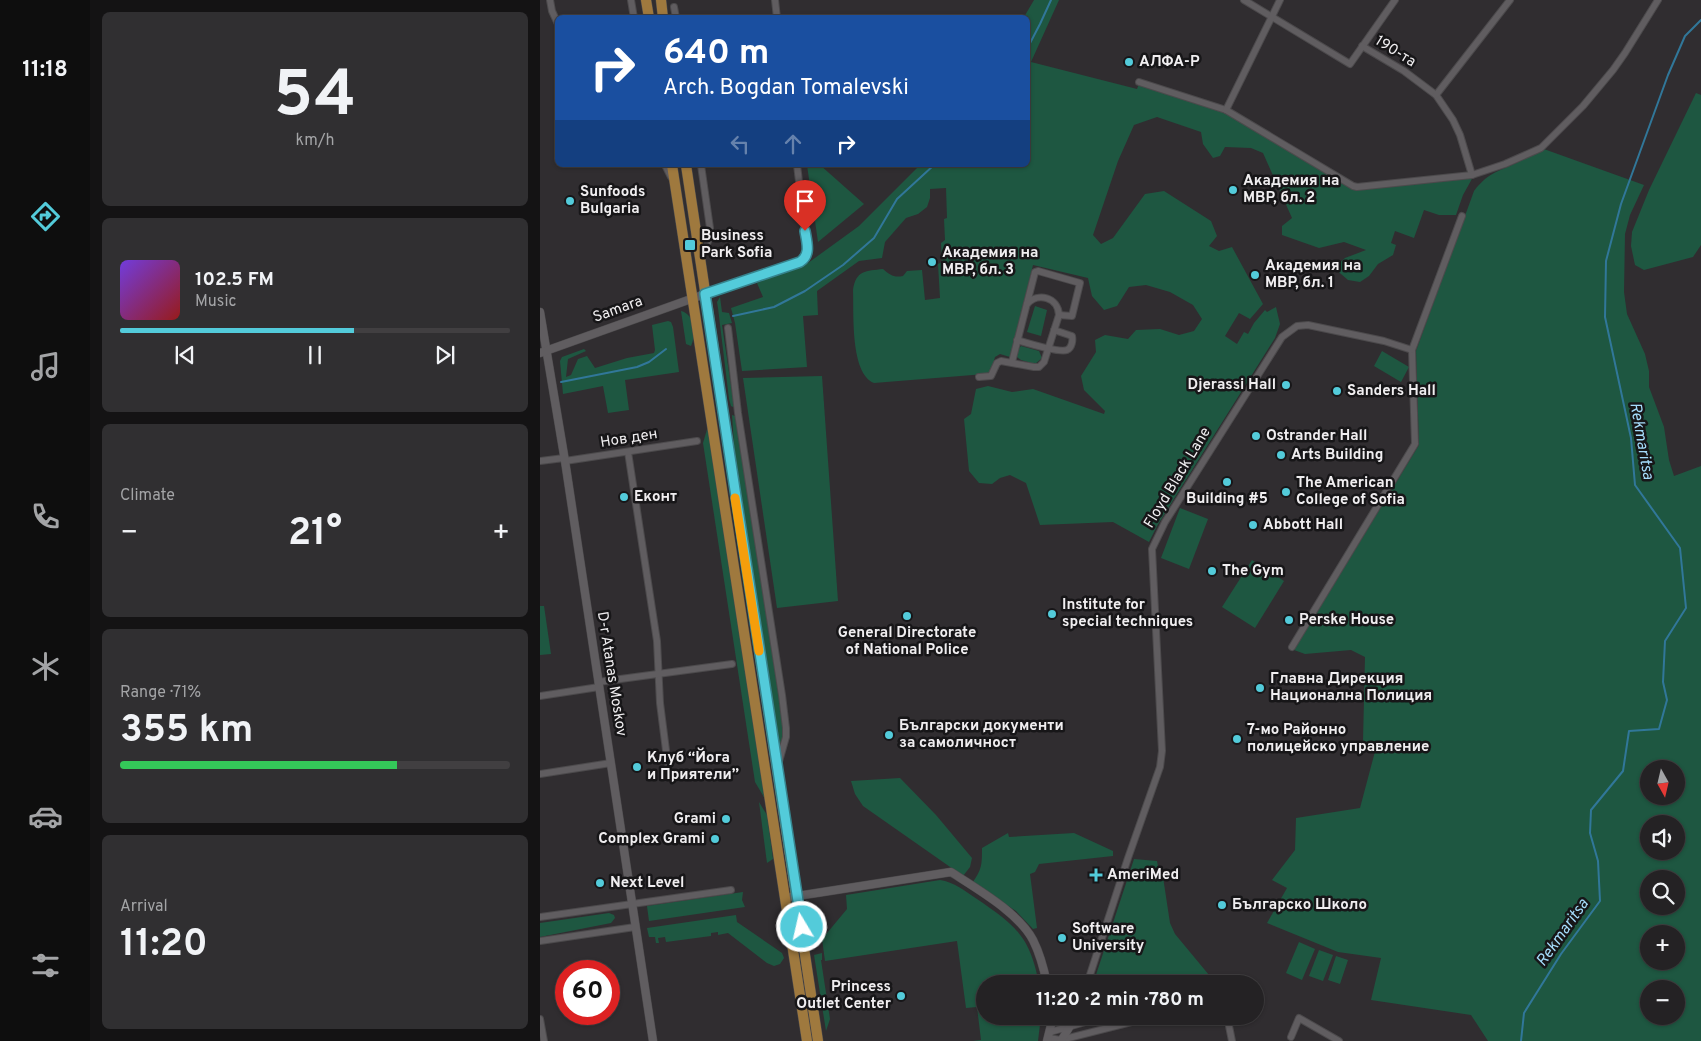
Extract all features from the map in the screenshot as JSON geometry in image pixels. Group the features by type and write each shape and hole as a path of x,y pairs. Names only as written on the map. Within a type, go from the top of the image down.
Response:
{"main road":[{"path":"646,0 648,15"},
{"path":"661,0 663,15"},
{"path":"672,167 807,1041"},
{"path":"686,167 818,1041"}],"street":[{"path":"550,0 555,18"},
{"path":"631,0 634,15"},
{"path":"775,0 777,15"},
{"name":"190-та","path":"1244,0 1350,64 1362,46 1404,71 1436,94 1453,120 1460,135 1472,175"},
{"path":"1226,110 1280,0"},
{"path":"1362,46 1395,0"},
{"path":"1436,94 1510,0"},
{"path":"1139,82 1226,110 1353,186 1472,175 1505,164 1541,148 1583,106 1612,70 1625,53 1658,0"},
{"path":"674,7 675,15"},
{"path":"666,167 676,188"},
{"path":"700,262 709,238 710,228 701,167"},
{"path":"705,294 800,262 806,258 807,247 797,167"},
{"path":"1292,647 1415,444 1412,350 1462,216"},
{"path":"1012,362 1035,272 1038,271 1080,283 1073,314 1069,317 1059,314"},
{"name":"Samara","path":"543,352 705,294"},
{"path":"979,377 991,376 997,363 1001,361 1034,367 1044,362 1059,314 1056,303 1038,297 1026,304"},
{"name":"D-r Atanas Moskov","path":"540,312 543,352 565,460 653,1041"},
{"name":"Floyd Black Lane","path":"1090,975 1160,767 1162,751 1152,549 1165,522 1282,337 1297,326 1308,325 1384,341 1412,350"},
{"path":"728,328 738,413 780,678 786,728 786,737 777,771"},
{"path":"1018,340 1049,348 1066,351 1069,349 1072,336 1054,330"},
{"name":"Нов ден","path":"540,461 565,460 628,452 697,441"},
{"path":"628,452 657,641 660,703 668,766"},
{"path":"540,696 658,674 732,664"},
{"path":"540,774 611,763"},
{"path":"785,898 950,872 1007,911 1024,927 1033,939 1045,975"},
{"path":"540,917 731,890"},
{"path":"540,942 636,927"},
{"path":"1291,1036 1299,1018 1339,1041"},
{"path":"540,1019 544,1041"},
{"path":"1053,1025 1054,1039"},
{"path":"1054,1039 1074,1025"},
{"path":"1054,1039 1076,1036 1119,1025"},
{"path":"1229,1025 1232,1041"},
{"path":"1054,1039 1070,1026"},
{"path":"1070,1026 1070,1034 1076,1036"}],"green space":[{"path":"1034,0 1059,0 1031,62 1137,89 1139,84 1225,112 1352,188 1473,177 1463,195 1456,215 1439,215 1424,210 1414,238 1395,231 1391,243 1396,245 1393,255 1378,264 1369,276 1360,282 1348,280 1334,268 1345,258 1366,250 1344,242 1319,248 1282,235 1282,226 1292,218 1263,153 1251,148 1225,147 1220,156 1213,158 1203,144 1201,132 1157,117 1134,125 1118,161 1093,235 1101,244 1113,238 1145,194 1164,191 1211,221 1217,236 1209,246 1219,251 1232,247 1263,304 1250,319 1239,313 1225,336 1237,344 1244,332 1248,334 1265,310 1267,312 1276,307 1280,324 1275,338 1157,526 1149,542 1113,522 1040,525 1026,483 1010,475 1000,478 992,484 979,483 969,471 964,419 971,414 976,389 988,386 1012,392 1033,389 1104,414 1105,411 1084,390 1081,376 1096,352 1095,340 1105,335 1128,339 1136,330 1160,329 1179,335 1194,331 1202,319 1193,305 1170,292 1146,285 1129,287 1117,306 1104,310 1092,296 1088,278 1033,265 1010,357 1000,354 995,357 991,371 985,374 874,383 866,377 857,355 855,341 854,283 859,275 872,270 883,269 897,277 903,276 907,271 922,270 925,300 940,298 938,264 942,262 941,243 945,240 944,219 947,218 946,188 930,189 927,207 918,214 906,218 885,242 882,258 859,261 817,291 818,315 803,316 807,367 742,371 731,308 763,297 757,283 808,263 859,226 918,167 1030,167 1030,15 1025,15"},
{"path":"1696,93 1701,95 1701,245 1693,257 1644,270 1635,265 1631,246 1632,232 1649,190"},
{"path":"1541,148 1644,185 1630,215 1625,234 1624,292 1627,314 1645,354 1649,371 1649,387 1664,427 1669,460 1674,476 1701,466 1701,1041 1488,1041 1471,1015 1371,1000 1381,958 1338,952 1267,923 1287,888 1272,880 1295,850 1296,818 1360,808 1377,744 1363,741 1365,657 1351,650 1305,654 1294,650 1419,445 1416,351 1474,191 1490,175 1520,161"},
{"path":"807,167 822,167 864,204 818,242"},
{"path":"720,297 722,312 729,313 732,323 722,325 733,407 729,399 717,302"},
{"path":"1035,306 1047,310 1041,336 1027,332"},
{"path":"681,311 686,313 692,320 694,336 691,346 686,344"},
{"path":"671,322 673,327 679,372 625,380 629,410 608,413 603,386 563,394 560,361 562,357 584,349 586,351 568,359 566,377 571,375 578,359 587,356 595,368 627,358 654,353 652,325"},
{"path":"1021,346 1039,351 1042,358 1035,364 1021,360 1017,357 1016,352"},
{"path":"1382,351 1409,367 1401,382 1374,366"},
{"path":"822,376 838,601 777,608 743,378"},
{"path":"732,415 735,416 739,439 784,730 780,748 734,446"},
{"path":"708,426 765,799 755,782 703,443"},
{"path":"1180,508 1208,519 1189,569 1161,558"},
{"path":"1252,560 1284,581 1255,628 1222,607"},
{"path":"540,606 544,606 551,654 540,655"},
{"path":"900,778 936,815 972,858 970,867 963,876 863,806 855,794 851,781"},
{"path":"759,802 767,815 773,859 767,863"},
{"path":"1008,833 1009,837 1074,833 1113,851 1113,856 1039,864 1035,872 1030,874 1037,928 1033,929 1016,911 972,883 981,867 982,848"},
{"path":"1134,859 1157,861 1159,872 1163,877 1170,923 1175,934 1209,975 1096,975"},
{"path":"940,880 950,883 990,908 1019,933 1031,954 1037,975 976,975 976,1007 966,1008 957,941 825,961 822,939 847,909 846,895"},
{"path":"743,892 742,900 745,907 649,921 647,906"},
{"path":"609,913 614,915 615,918 611,923 540,937 540,923"},
{"path":"736,915 737,922 782,953 784,958 780,964 774,966 767,963 728,933 718,935 718,932 711,933 711,936 666,942 665,937 658,938 659,943 656,943 655,937 649,937 647,928"},
{"path":"1299,942 1315,949 1302,980 1286,973"},
{"path":"1319,950 1333,955 1323,981 1309,976"},
{"path":"822,953 821,960 830,1019 826,1031 814,955"},
{"path":"1336,956 1348,960 1340,984 1328,980"},
{"path":"979,1025 1040,1025 1038,1041 973,1041 981,1040"}],"waterway":[{"path":"1030,43 1051,0"},
{"name":"Rekmaritsa","path":"1521,1041 1524,1013 1561,954 1600,901 1598,861 1590,833 1591,810 1623,771 1629,731 1659,729 1667,700 1663,682 1665,641 1686,608 1680,548 1635,485 1631,438 1605,317 1606,261 1621,204 1668,75 1685,36 1701,20"},
{"path":"733,316 774,307 805,291 843,265 874,238 897,199 932,167"},
{"path":"561,382 637,367 649,362 666,349"}],"slow traffic":[{"path":"735,498 759,651"}],"place":[{"name":"АЛФА-Р","path":"1129,62"},
{"name":"Академия на МВР, бл. 2","path":"1233,190"},
{"name":"Sunfoods Bulgaria","path":"570,201"},
{"name":"Business Park Sofia","path":"690,245"},
{"name":"Академия на МВР, бл. 3","path":"932,262"},
{"name":"Академия на МВР, бл. 1","path":"1255,275"},
{"name":"Djerassi Hall","path":"1286,385"},
{"name":"Sanders Hall","path":"1337,391"},
{"name":"Ostrander Hall","path":"1256,436"},
{"name":"Arts Building","path":"1281,455"},
{"name":"Building #5","path":"1227,482"},
{"name":"The American College of Sofia","path":"1286,492"},
{"name":"Еконт","path":"624,497"},
{"name":"Abbott Hall","path":"1253,525"},
{"name":"The Gym","path":"1212,571"},
{"name":"Institute for special techniques","path":"1052,614"},
{"name":"General Directorate of National Police","path":"907,616"},
{"name":"Perske House","path":"1289,620"},
{"name":"Главна Дирекция Национална Полиция","path":"1260,688"},
{"name":"Български документи за самоличност","path":"889,735"},
{"name":"7-мо Районно полицейско управление","path":"1237,739"},
{"name":"Клуб “Йога и Приятели”","path":"637,767"},
{"name":"Grami","path":"726,819"},
{"name":"Complex Grami","path":"715,839"},
{"name":"AmeriMed","path":"1096,875"},
{"name":"Next Level","path":"600,883"},
{"name":"Българско Школо","path":"1222,905"},
{"name":"Software University","path":"1062,938"},
{"name":"Princess Outlet Center","path":"901,996"}],"route":[{"path":"802,927 705,294 800,262 806,258 807,253 805,231"}]}
